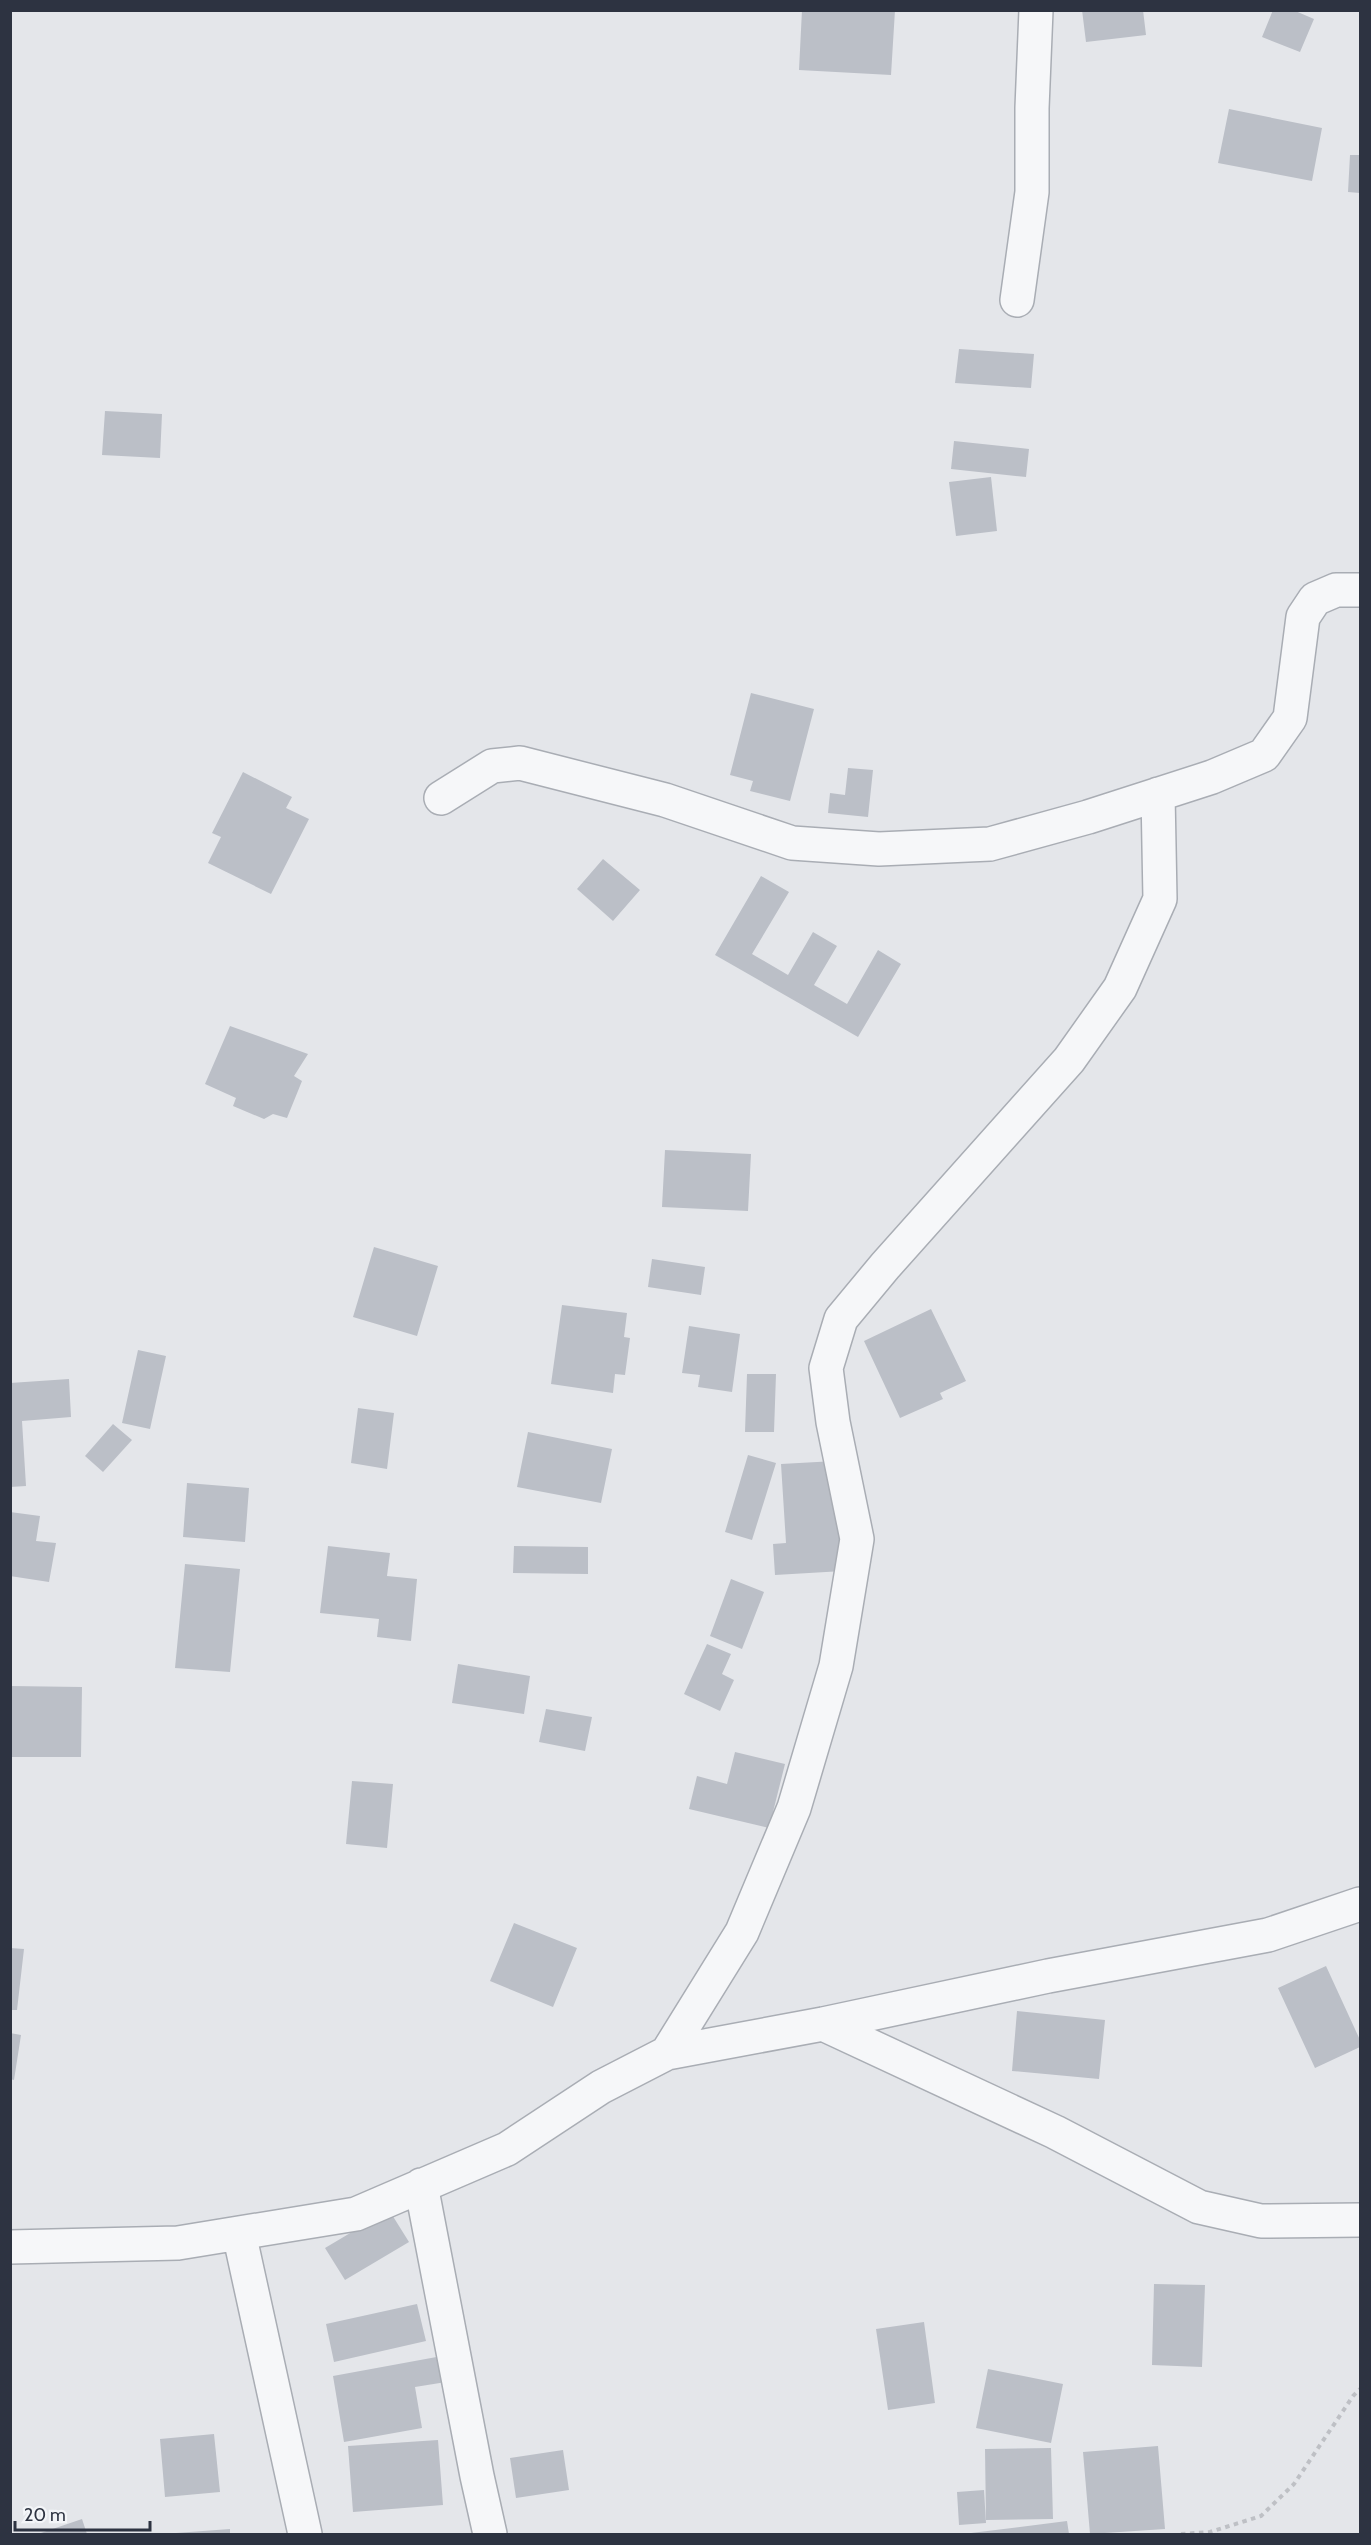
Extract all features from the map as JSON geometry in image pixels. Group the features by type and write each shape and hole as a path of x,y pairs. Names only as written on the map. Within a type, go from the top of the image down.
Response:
{"street":[{"path":"1017,300 1032,192 1032,108 1036,10"},
{"path":"441,798 492,766 520,763 665,800 792,843 879,849 990,844 1088,817 1212,777 1264,755 1290,718 1303,617 1315,599 1336,590 1360,590"},
{"path":"667,2053 742,1932 794,1808 836,1666 857,1539 833,1422 826,1368 841,1319 885,1266 1069,1060 1120,988 1160,899 1158,794"},
{"path":"10,2247 178,2242 356,2214 507,2149 601,2087 667,2053 823,2024 1048,1976 1268,1935 1360,1904"},
{"path":"823,2024 1055,2132 1199,2207 1261,2221 1360,2220"},
{"path":"421,2185 490,2535"},
{"path":"239,2233 305,2535"}],"path":[{"path":"1181,2535 1210,2532 1261,2516 1294,2484 1360,2389"}],"building":[{"path":"802,10 895,10 891,75 799,70"},
{"path":"1082,10 1143,10 1146,35 1086,42"},
{"path":"1273,10 1293,10 1314,19 1300,52 1262,37"},
{"path":"1229,109 1322,128 1312,181 1218,163"},
{"path":"1350,155 1360,155 1360,193 1348,192"},
{"path":"959,349 1034,354 1031,388 955,383"},
{"path":"105,411 162,414 160,458 102,455"},
{"path":"954,441 1029,449 1026,477 951,469"},
{"path":"991,477 997,531 956,536 949,482"},
{"path":"751,693 814,709 790,801 750,791 753,781 730,775"},
{"path":"848,768 873,770 868,817 828,813 830,793 845,795"},
{"path":"243,772 292,797 286,808 309,819 271,894 208,863 221,837 212,833"},
{"path":"603,859 640,890 613,921 577,889"},
{"path":"761,876 789,892 752,954 788,975 813,932 837,946 814,985 847,1004 878,950 901,964 858,1037 715,955"},
{"path":"230,1026 308,1054 294,1076 302,1081 287,1118 273,1114 264,1119 233,1106 236,1098 205,1084"},
{"path":"665,1150 751,1154 748,1211 662,1207"},
{"path":"374,1247 438,1266 417,1336 353,1317"},
{"path":"652,1259 705,1267 701,1295 648,1287"},
{"path":"562,1305 627,1313 624,1337 630,1338 625,1375 615,1374 613,1393 551,1384"},
{"path":"931,1309 966,1381 940,1393 943,1399 900,1418 864,1341"},
{"path":"689,1326 740,1334 732,1392 698,1387 700,1375 682,1373"},
{"path":"138,1350 166,1356 150,1429 122,1423"},
{"path":"747,1374 776,1374 774,1432 745,1432"},
{"path":"69,1379 71,1417 22,1421 26,1486 10,1487 10,1383"},
{"path":"358,1408 394,1413 387,1469 351,1463"},
{"path":"113,1424 132,1440 103,1472 85,1456"},
{"path":"528,1432 612,1449 601,1503 517,1487"},
{"path":"748,1455 776,1463 752,1540 725,1532"},
{"path":"835,1461 843,1571 775,1575 773,1544 786,1543 781,1464"},
{"path":"187,1483 249,1488 245,1542 183,1537"},
{"path":"10,1512 40,1516 36,1541 56,1543 49,1582 10,1576"},
{"path":"328,1546 390,1553 387,1576 417,1579 411,1641 377,1637 379,1619 320,1613"},
{"path":"514,1546 588,1547 588,1574 513,1573"},
{"path":"185,1564 240,1569 230,1672 175,1668"},
{"path":"731,1579 764,1592 742,1649 710,1636"},
{"path":"707,1644 731,1654 722,1674 734,1680 720,1711 684,1694"},
{"path":"458,1664 530,1676 524,1714 452,1703"},
{"path":"10,1686 82,1687 81,1757 10,1757"},
{"path":"546,1709 592,1717 585,1751 539,1742"},
{"path":"735,1752 785,1764 769,1828 689,1809 697,1776 727,1784"},
{"path":"352,1781 393,1784 387,1848 346,1844"},
{"path":"514,1923 577,1948 553,2007 490,1981"},
{"path":"10,1948 24,1949 17,2010 10,2010"},
{"path":"1326,1966 1360,2040 1360,2047 1315,2068 1278,1988"},
{"path":"1017,2011 1105,2020 1099,2079 1012,2071"},
{"path":"10,2033 21,2035 14,2080 10,2079"},
{"path":"389,2210 409,2242 345,2280 325,2248"},
{"path":"1154,2284 1205,2285 1202,2367 1152,2365"},
{"path":"417,2304 426,2341 334,2362 326,2324"},
{"path":"924,2322 935,2403 888,2410 876,2329"},
{"path":"442,2356 446,2382 415,2387 422,2428 344,2442 333,2376"},
{"path":"988,2369 1063,2384 1051,2443 976,2428"},
{"path":"214,2434 220,2492 165,2497 160,2439"},
{"path":"438,2440 443,2505 353,2512 348,2446"},
{"path":"1158,2446 1165,2529 1090,2534 1083,2452"},
{"path":"1051,2448 1053,2519 986,2520 985,2449"},
{"path":"563,2450 569,2490 516,2498 510,2458"},
{"path":"984,2490 986,2523 959,2525 957,2492"},
{"path":"82,2519 87,2534 38,2534"},
{"path":"1067,2521 1069,2534 971,2534 971,2533"},
{"path":"230,2529 230,2534 176,2534 176,2533"}]}
